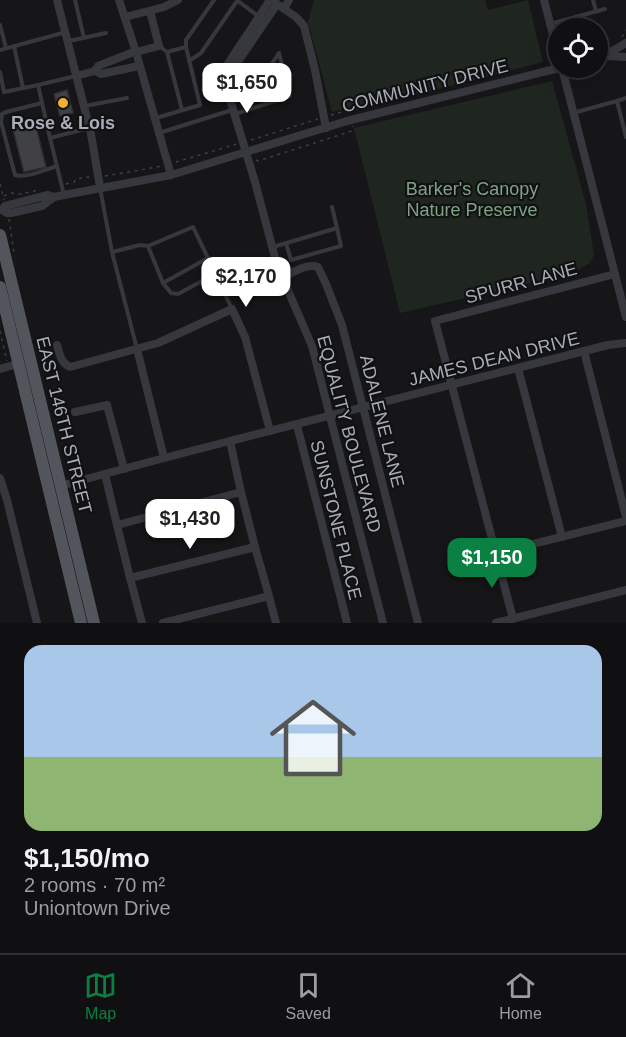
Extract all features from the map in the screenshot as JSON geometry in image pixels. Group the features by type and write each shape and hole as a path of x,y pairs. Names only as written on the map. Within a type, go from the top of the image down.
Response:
{"main road":[{"name":"EAST 146TH STREET","path":"0,235 94,623"},
{"name":"EAST 146TH STREET","path":"0,287 81,623"}],"street":[{"path":"57,0 90,128 100,187"},
{"path":"119,0 171,175"},
{"path":"125,17 170,6 178,0"},
{"path":"225,83 224,75 227,65 259,16 276,3 289,0"},
{"path":"544,0 548,18"},
{"path":"225,83 276,3"},
{"path":"276,3 299,20 305,30 326,128"},
{"path":"95,71 98,66 159,46 150,11"},
{"path":"608,53 626,43"},
{"path":"608,57 626,57"},
{"path":"76,76 95,71 101,74 139,66"},
{"name":"COMMUNITY DRIVE","path":"1,210 11,213 42,206 54,197 171,175 326,128 548,71"},
{"path":"564,78 624,301 626,317"},
{"name":"EQUALITY BOULEVARD","path":"225,83 282,278 312,346 383,623"},
{"name":"ADALENE LANE","path":"282,278 306,267 313,265 318,267 342,325 418,623"},
{"name":"SPURR LANE","path":"452,385 435,321 615,274"},
{"path":"57,345 61,360 70,367 158,343 232,309 245,337 270,431"},
{"name":"JAMES DEAN DRIVE","path":"60,486 584,351 626,343"},
{"path":"136,349 164,458"},
{"path":"496,553 626,519 584,351"},
{"path":"0,369 18,364"},
{"path":"518,368 562,537"},
{"path":"452,385 513,619"},
{"path":"75,412 106,405 124,469"},
{"name":"SUNSTONE PLACE","path":"297,425 347,623"},
{"path":"230,441 241,492 276,623"},
{"path":"105,474 142,623"},
{"path":"0,478 37,623"},
{"path":"117,525 241,492"},
{"path":"130,578 255,547"},
{"path":"496,623 626,590"},
{"path":"163,623 269,596"}],"lane":[{"path":"75,0 84,38"},
{"path":"155,118 200,105 186,40 214,0"},
{"path":"593,0 596,11"},
{"path":"189,61 201,53 237,1 259,16"},
{"path":"571,18 605,9"},
{"path":"0,25 6,48"},
{"path":"0,50 66,32"},
{"path":"68,41 106,33"},
{"path":"14,46 23,88"},
{"path":"159,46 167,52 182,110"},
{"path":"167,52 186,47"},
{"path":"159,133 232,108 290,96 279,53 252,94 232,108"},
{"path":"0,72 4,92 76,76"},
{"path":"38,85 64,195"},
{"path":"84,106 127,98"},
{"path":"573,113 626,98"},
{"path":"617,101 626,137"},
{"path":"42,103 6,111 2,114 0,121 15,175 25,176 57,166"},
{"path":"50,138 90,128"},
{"path":"100,187 112,252 136,349"},
{"path":"286,243 291,260 341,246 332,207"},
{"path":"112,252 140,245 148,246 193,227 232,309"},
{"path":"272,247 337,228"},
{"path":"148,246 163,283 171,293 178,294 215,274"},
{"path":"163,283 208,258"}],"path":[{"path":"248,162 258,161 352,131 354,125"},
{"path":"0,184 4,199"},
{"path":"0,332 6,358"}],"green space":[{"path":"314,0 485,0 488,10 528,0 543,62 353,111 347,108 332,112 308,22"},
{"name":"Barker's Canopy Nature Preserve","path":"552,81 586,204 594,255 590,263 576,271 471,299 470,297 400,313 354,128"}],"building":[{"name":"Rose & Lois","path":"67,90 73,113 60,116 54,94"},
{"path":"34,119 46,167 24,172 12,125"}],"place":[{"name":"Rose & Lois","path":"63,103"}]}
